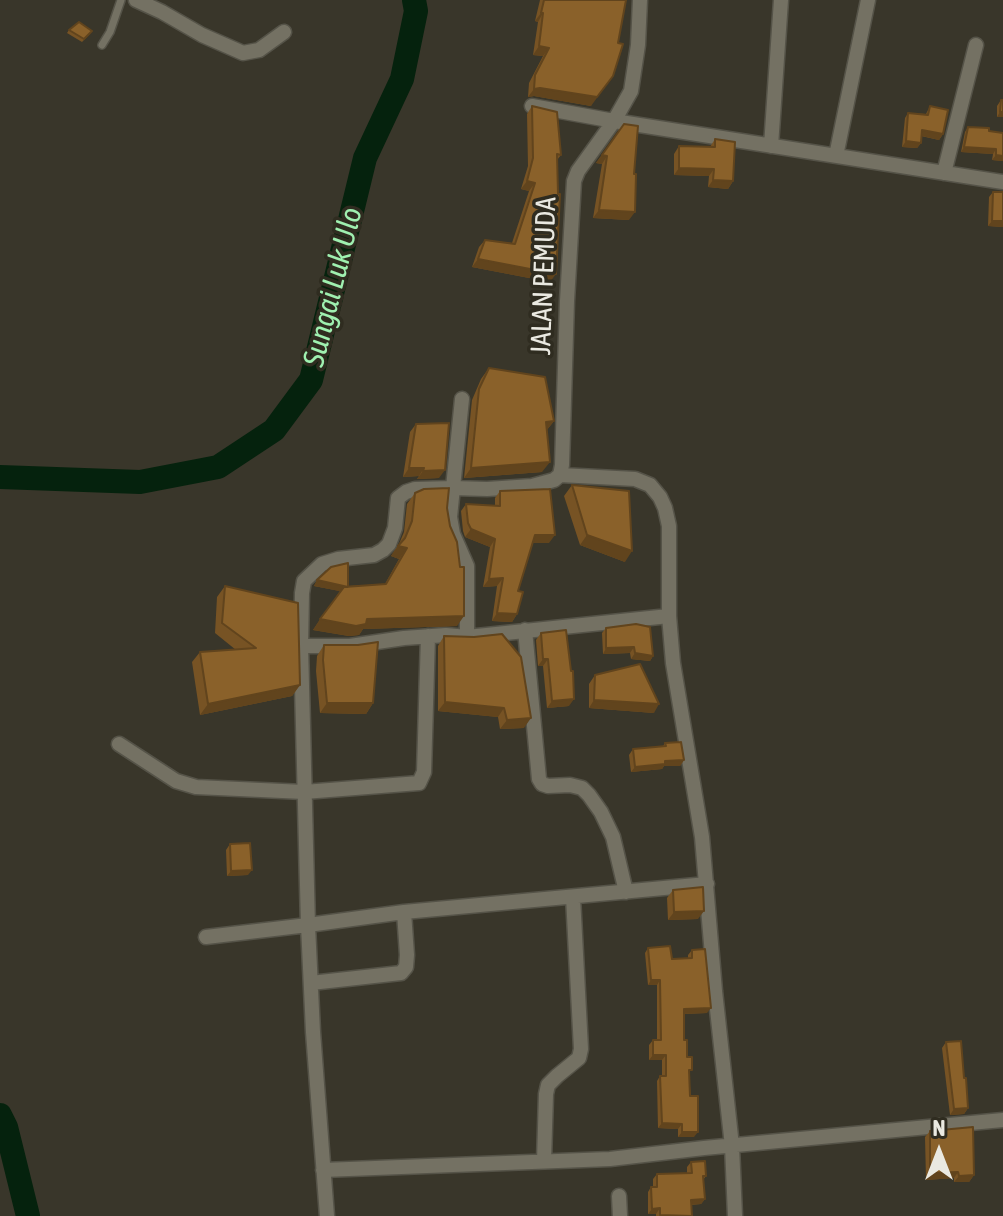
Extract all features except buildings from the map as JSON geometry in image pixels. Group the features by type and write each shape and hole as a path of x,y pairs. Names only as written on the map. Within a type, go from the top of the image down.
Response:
{"street":[{"path":"136,0 243,53 259,50 284,32"},
{"name":"JALAN PEMUDA","path":"560,475 574,181 631,91 638,45 640,0"},
{"path":"771,146 781,0"},
{"path":"836,156 868,0"},
{"path":"944,173 976,45"},
{"path":"532,106 1003,182"},
{"path":"462,399 451,526 467,566 467,637"},
{"path":"327,1216 308,925 301,646 304,581 322,564 374,555 383,550 395,528 398,498 406,492 415,489 532,486 554,480 560,475 635,479 650,485 665,508 669,526 669,616 676,689 702,837 732,1146 735,1216"},
{"path":"301,646 350,646 428,636 467,637 669,616"},
{"path":"525,630 539,779 548,786 582,788 589,795 613,837 626,892"},
{"path":"119,744 176,781 196,787 304,792 419,783 424,772 428,636"},
{"path":"206,937 404,912 707,884"},
{"path":"544,1161 548,1085 579,1058 581,1049 573,897"},
{"path":"311,983 401,973 406,967 407,955 404,912"},
{"path":"323,1170 610,1159 1003,1120"},
{"path":"619,1196 620,1216"}],"lane":[{"path":"102,45 121,0"}],"waterway":[{"name":"Sungai Luk Ulo","path":"0,477 140,482 218,467 274,430 311,380 365,158 402,79 416,11 414,0"},
{"name":"Sungai Luk Ulo","path":"0,1115 6,1127 28,1216"}]}
